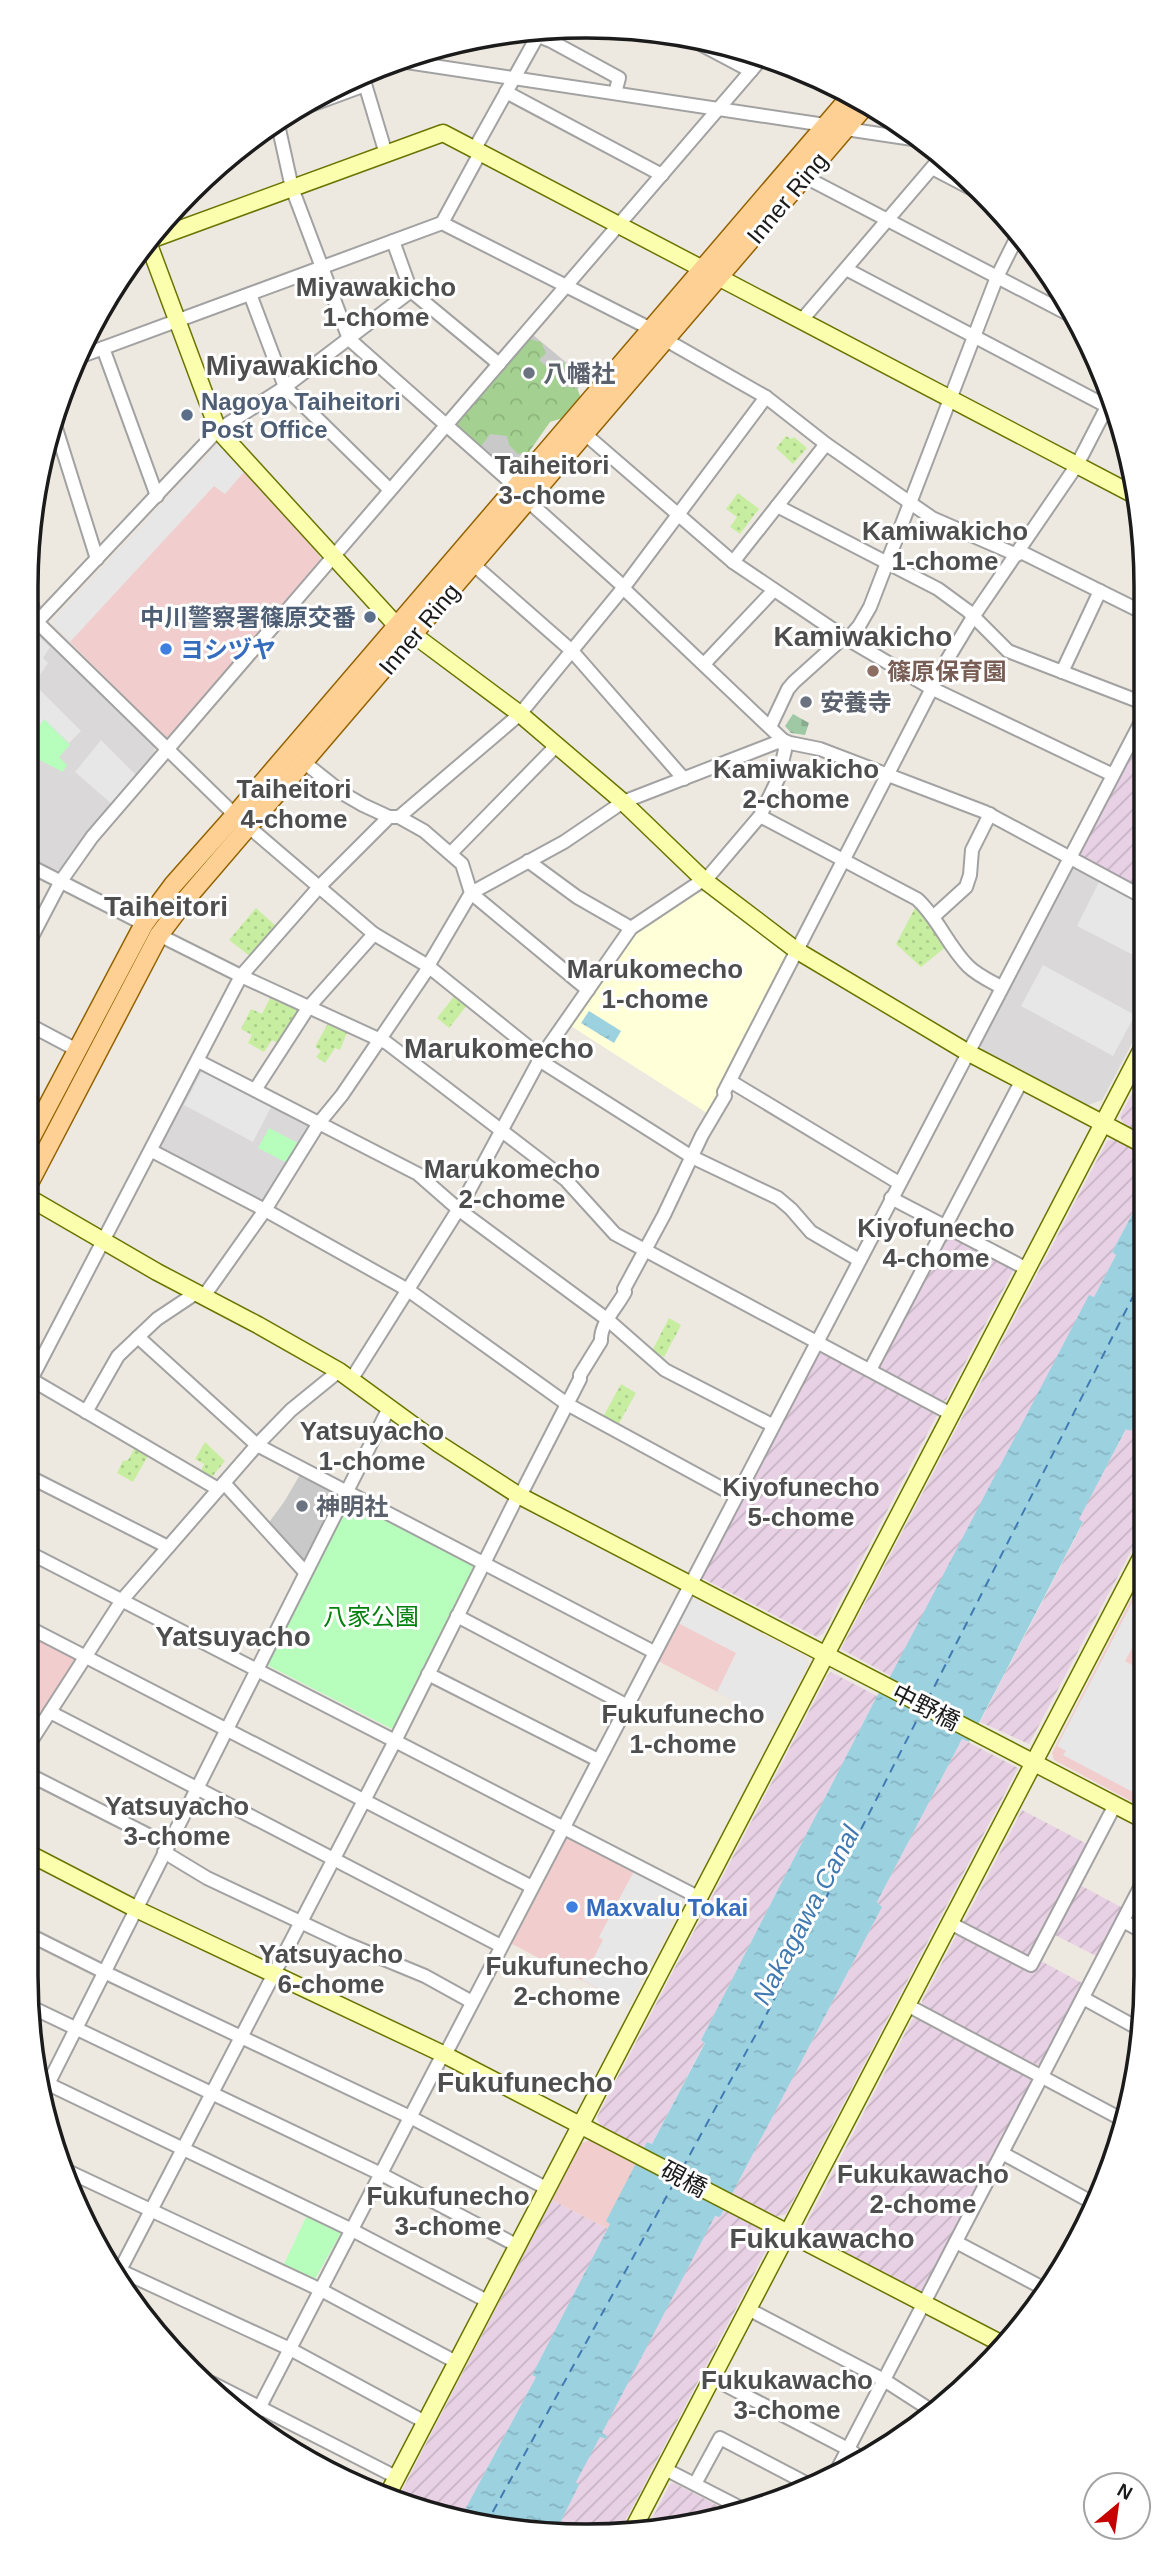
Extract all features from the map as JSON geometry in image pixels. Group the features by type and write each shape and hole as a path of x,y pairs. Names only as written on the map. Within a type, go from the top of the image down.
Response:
{"main road":[{"name":"Inner Ring","path":"38,1166 159,935 242,821 397,626 844,103"},
{"name":"Inner Ring","path":"38,1125 144,924 173,885 305,762 860,112"}],"street":[{"path":"561,39 618,78 615,93"},
{"path":"91,352 442,223 530,42"},
{"path":"722,56 751,71"},
{"path":"422,64 825,125"},
{"path":"38,925 61,881 92,837 756,66"},
{"path":"366,85 386,154"},
{"path":"506,92 662,174"},
{"path":"846,129 899,137"},
{"path":"280,132 292,188 349,340 515,486"},
{"path":"167,235 443,133 1126,491"},
{"path":"801,321 935,164"},
{"path":"932,168 953,179"},
{"path":"805,177 1059,309"},
{"path":"442,223 651,329"},
{"path":"393,241 411,291 499,364"},
{"path":"770,727 788,689 859,626 870,607 997,277 1014,244"},
{"path":"153,252 218,430 397,626 414,635 520,714 623,802 704,880 796,950 967,1052 1134,1140"},
{"path":"846,269 1101,400"},
{"path":"38,614 97,559 218,430 285,387 411,291"},
{"path":"250,294 285,387 390,490"},
{"path":"666,340 766,397 826,444 932,518 1018,553 1134,608"},
{"path":"103,348 156,496"},
{"path":"38,1363 241,976 319,887 394,817 520,714 624,587 766,397"},
{"path":"120,2262 151,2210 395,1741 590,1355 593,1355 601,1341 600,1336 608,1320 618,1306 624,1289 725,1096 724,1092 931,688 974,617 1077,465 1106,414"},
{"path":"585,434 733,562 846,638 931,688 1113,775"},
{"path":"59,438 97,559"},
{"path":"733,562 826,444"},
{"path":"528,501 624,587 783,740 820,749 990,814 1134,892"},
{"path":"777,506 938,589 974,617 1008,651 1134,700"},
{"path":"474,565 572,650 684,779"},
{"path":"704,664 774,590"},
{"path":"1062,672 1100,591"},
{"path":"38,626 242,821 374,934 429,967 540,1058 692,1157 778,1198 822,1240 859,1260"},
{"path":"1134,735 258,2412 392,2484 1134,1064"},
{"path":"86,1412 118,1356 157,1320 200,1294 265,1210 319,1123 342,1095 429,967 471,893 564,842 623,802 783,740"},
{"path":"38,1730 122,1600 257,1445 291,1410 345,1376 408,1290 458,1209 540,1058 631,928 704,880 760,816 778,779 785,750 783,740"},
{"path":"451,853 556,746"},
{"path":"305,762 344,794 424,831 462,864 471,893 587,990"},
{"path":"933,917 966,887 972,850 990,814"},
{"path":"760,816 917,898 967,965 974,972 1002,987"},
{"path":"528,861 577,897 631,928"},
{"path":"38,870 144,924"},
{"path":"255,1090 308,1008 374,934"},
{"path":"159,935 308,1008 387,1043 566,1180 615,1234 951,1414"},
{"path":"38,1029 78,1050"},
{"path":"198,1061 418,1174 458,1209 608,1320 665,1370 772,1425"},
{"path":"870,1370 1022,1080"},
{"path":"730,1081 899,1183"},
{"path":"152,1150 408,1290 567,1404 736,1496"},
{"path":"891,1198 1027,1269"},
{"name":"中野橋","path":"38,1203 345,1376 439,1444 519,1496 1134,1815"},
{"path":"138,1337 257,1445 654,1652"},
{"path":"38,1387 221,1486 305,1572"},
{"path":"49,2080 389,1408"},
{"path":"38,1481 168,1547"},
{"path":"38,1557 698,1897"},
{"path":"637,2521 1134,1571"},
{"path":"457,1616 626,1705"},
{"path":"38,1632 531,1887"},
{"path":"428,1674 598,1760"},
{"path":"50,1712 501,1946"},
{"path":"38,1780 166,1849 207,1878 345,1943 425,1976 472,2002"},
{"path":"950,1923 1031,1965 1115,1805"},
{"name":"硯橋","path":"38,1858 136,1909 444,2054 996,2341"},
{"path":"842,2460 1134,1899"},
{"path":"1123,1921 1134,1927"},
{"path":"38,1939 411,2116 546,2188"},
{"path":"1083,1998 1132,2025"},
{"path":"907,2006 1116,2116"},
{"path":"40,2011 381,2174 516,2245"},
{"path":"50,2087 352,2230 487,2301"},
{"path":"1002,2153 1086,2199"},
{"path":"76,2175 321,2290 456,2362"},
{"path":"956,2242 1038,2285"},
{"path":"129,2276 290,2349 425,2422"},
{"path":"748,2309 884,2380 925,2406"},
{"path":"712,2378 854,2453"},
{"path":"695,2484 720,2438 800,2480"},
{"path":"665,2469 733,2504"}],"shaded area":[{"name":"八幡社","path":"532,334 586,379 509,469 504,469 456,429"},
{"path":"217,445 319,553 321,562 168,740 53,625 53,620"},
{"path":"217,445 244,472 225,494 214,486 70,642 53,625 53,620"},
{"path":"38,634 155,745 154,756 62,869 53,871 38,863"},
{"path":"38,636 50,647 43,658 48,663 38,678"},
{"path":"38,688 81,731 69,743 44,719 38,728"},
{"path":"101,740 137,776 113,805 75,772"},
{"path":"1134,747 1134,886 1079,857 1079,852"},
{"path":"1074,867 1134,898 1134,1040 1102,1100 1088,1105 982,1050 980,1042 1070,868"},
{"path":"1099,882 1134,900 1134,955 1077,926"},
{"path":"705,891 787,955 707,1113 571,1026 637,933"},
{"path":"1043,965 1134,1017 1113,1056 1021,1006"},
{"path":"204,1068 311,1124 267,1201 262,1203 161,1151 160,1147 200,1070"},
{"path":"202,1071 271,1107 253,1142 184,1105"},
{"path":"1134,1090 1134,1130 1124,1125 1120,1116"},
{"path":"1114,1139 1134,1150 1134,1211 1112,1252 1116,1255 1094,1297 1089,1296 891,1676 841,1649 1107,1141"},
{"path":"947,1233 1015,1267 946,1400 940,1402 880,1370 879,1364"},
{"path":"824,1350 936,1410 937,1415 823,1634 817,1637 702,1578 701,1574 817,1353"},
{"path":"1134,1424 1134,1546 1029,1744 980,1722 1083,1523 1078,1520 1127,1428 1131,1430"},
{"path":"301,1473 338,1493 339,1497 306,1563 303,1564 267,1525"},
{"path":"1134,1594 1134,1803 1054,1760 1052,1753"},
{"path":"688,1599 693,1599 805,1657 808,1664 777,1723 656,1660"},
{"path":"688,1599 693,1599 805,1657 808,1664 777,1723 717,1692 736,1653 676,1622"},
{"path":"1134,1599 1134,1644 1125,1661 1134,1666 1134,1793 1063,1755 1066,1751 1057,1746"},
{"path":"38,1637 76,1656 38,1719"},
{"path":"831,1672 877,1696 701,2040 705,2042 652,2144 647,2142 644,2148 600,2125 597,2117"},
{"path":"962,1739 1018,1768 786,2214 774,2217 732,2194 882,1907 877,1902"},
{"path":"1022,1810 1089,1845 1029,1960 962,1925"},
{"path":"567,1836 682,1897 684,1901 629,2005 510,1943 563,1839"},
{"path":"634,1871 682,1897 684,1901 629,2005 582,1980 603,1940 599,1937"},
{"path":"1078,1884 1123,1908 1098,1957 1053,1934"},
{"path":"961,1934 1033,1971 1039,1960 1084,1984 1042,2064 1037,2065 923,2006 922,2001 956,1936"},
{"path":"916,2018 1030,2077 1030,2086 923,2292 920,2293 806,2233 805,2226 912,2020"},
{"path":"591,2140 636,2164 607,2221 611,2223 608,2229 552,2200 581,2143"},
{"path":"552,2200 608,2229 532,2375 536,2377 465,2510 402,2491"},
{"path":"724,2209 770,2233 772,2239 625,2522 560,2523 579,2485 575,2483 600,2436 605,2439 607,2437 602,2433 715,2215 720,2217"},
{"path":"674,2483 720,2507 651,2520 670,2484"}],"green space":[{"name":"八幡社","path":"521,337 541,342 546,353 539,360 546,366 553,360 565,363 563,386 577,388 581,398 571,407 566,417 550,422 529,452 518,454 509,445 507,436 490,434 482,445 474,447 454,427 456,413"},
{"path":"786,436 791,439 794,437 807,448 793,464 776,448"},
{"path":"738,493 759,509 740,534 730,527 737,517 726,509"},
{"path":"793,714 809,723 805,735 791,733 785,726"},
{"path":"44,719 70,745 59,757 67,765 63,772 38,759 38,728"},
{"path":"917,904 947,946 921,967 896,944"},
{"path":"256,908 277,927 251,957 229,940"},
{"path":"456,994 468,1004 449,1028 437,1018"},
{"path":"271,996 299,1009 301,1014 280,1045 272,1040 264,1052 248,1043 252,1035 241,1029 251,1009 262,1014"},
{"path":"328,1023 347,1033 340,1050 335,1048 325,1063 316,1057 321,1051 315,1047"},
{"path":"269,1128 298,1143 287,1163 258,1148"},
{"path":"669,1318 681,1325 664,1357 652,1351"},
{"path":"621,1384 636,1393 618,1425 603,1417"},
{"path":"205,1442 225,1461 211,1478 201,1471 204,1464 195,1459"},
{"path":"136,1446 149,1454 133,1482 117,1473"},
{"name":"八家公園","path":"354,1501 473,1564 474,1569 395,1728 392,1729 269,1666 268,1663 349,1503"},
{"path":"308,2213 339,2228 341,2233 315,2279 284,2264"}],"water":[{"path":"589,1011 621,1031 614,1043 581,1023"},
{"name":"Nakagawa Canal","path":"1134,1211 1134,1425 1131,1431 1126,1429 1079,1519 1083,1522 969,1742 962,1739 877,1902 882,1907 720,2217 715,2216 602,2433 607,2436 606,2439 600,2437 576,2482 579,2485 560,2523 515,2519 465,2510 536,2377 532,2375 610,2224 606,2221 647,2142 652,2144 705,2043 701,2040 877,1696 891,1675 1089,1295 1094,1297 1116,1255 1112,1252"}],"ferry route":[{"path":"927,1701 1134,1295"},
{"path":"682,2169 761,2025 921,1712"},
{"path":"491,2515 674,2183"}],"place":[{"name":"八幡社","path":"529,373"},
{"name":"Nagoya Taiheitori Post Office","path":"187,415"},
{"name":"中川警察署篠原交番","path":"370,617"},
{"name":"ヨシヅヤ","path":"166,649"},
{"name":"篠原保育園","path":"873,671"},
{"name":"安養寺","path":"806,702"},
{"name":"神明社","path":"302,1506"},
{"name":"Maxvalu Tokai","path":"572,1907"}],"district":[{"name":"Miyawakicho 1-chome","path":"376,302"},
{"name":"Miyawakicho","path":"292,365"},
{"name":"Taiheitori 3-chome","path":"552,480"},
{"name":"Kamiwakicho 1-chome","path":"945,546"},
{"name":"Kamiwakicho","path":"863,636"},
{"name":"Kamiwakicho 2-chome","path":"796,784"},
{"name":"Taiheitori 4-chome","path":"294,804"},
{"name":"Taiheitori","path":"166,906"},
{"name":"Marukomecho 1-chome","path":"655,984"},
{"name":"Marukomecho","path":"499,1048"},
{"name":"Marukomecho 2-chome","path":"512,1184"},
{"name":"Kiyofunecho 4-chome","path":"936,1243"},
{"name":"Yatsuyacho 1-chome","path":"372,1446"},
{"name":"Kiyofunecho 5-chome","path":"801,1502"},
{"name":"Yatsuyacho","path":"233,1636"},
{"name":"Fukufunecho 1-chome","path":"683,1729"},
{"name":"Yatsuyacho 3-chome","path":"177,1821"},
{"name":"Yatsuyacho 6-chome","path":"331,1969"},
{"name":"Fukufunecho 2-chome","path":"567,1980"},
{"name":"Fukufunecho","path":"525,2082"},
{"name":"Fukukawacho 2-chome","path":"923,2189"},
{"name":"Fukufunecho 3-chome","path":"448,2211"},
{"name":"Fukukawacho","path":"822,2238"},
{"name":"Fukukawacho 3-chome","path":"787,2395"}]}
